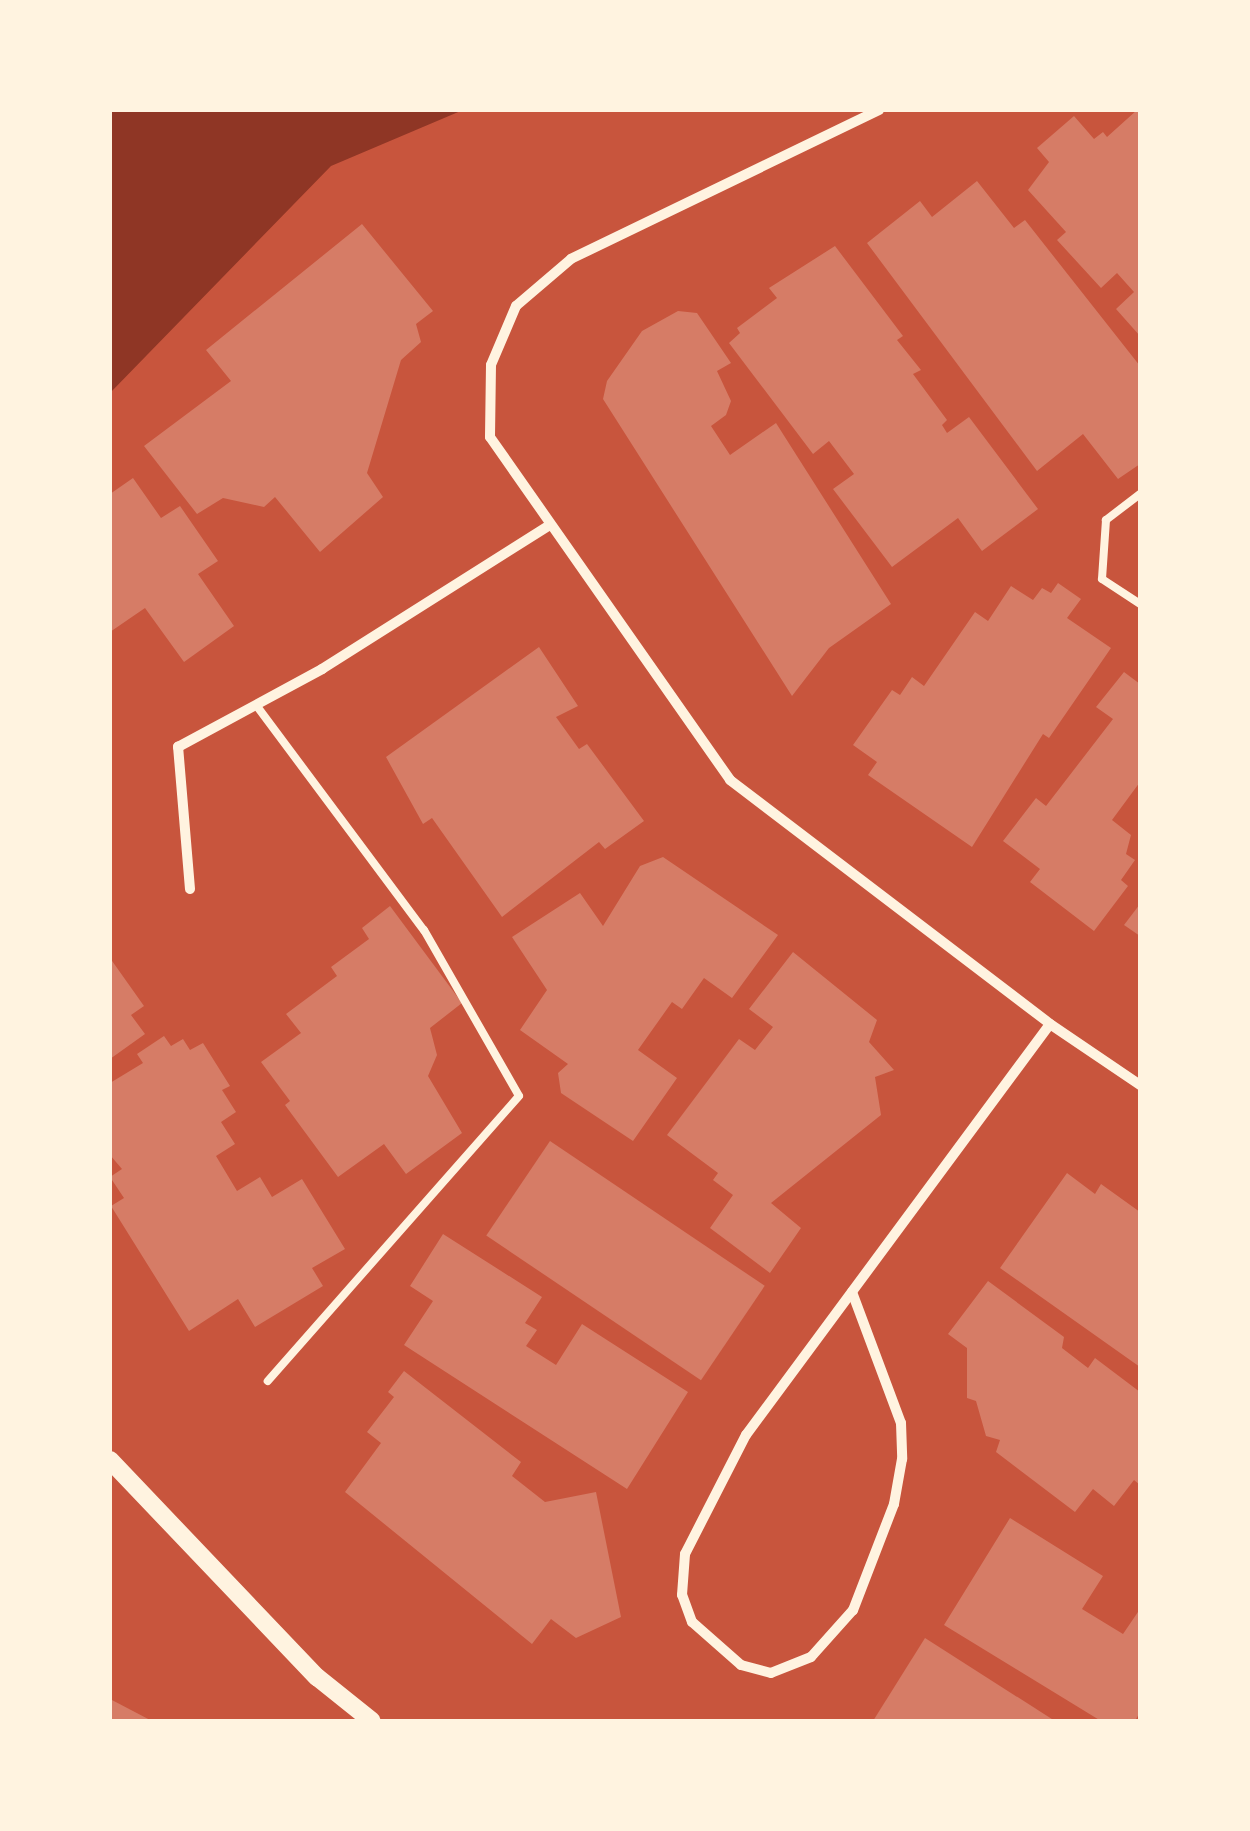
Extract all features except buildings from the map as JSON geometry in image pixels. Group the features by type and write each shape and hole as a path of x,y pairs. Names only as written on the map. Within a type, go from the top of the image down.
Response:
{"street":[{"path":"879,110 571,259 516,306 491,365 490,437 730,780 1050,1024 1140,1086"},
{"path":"190,889 178,747 322,669 550,526"},
{"path":"852,1292 901,1424 902,1459 894,1504 853,1610 811,1657 771,1673 741,1666 692,1622 682,1595 686,1554 746,1436 852,1292 1050,1024"},
{"path":"110,1460 317,1677 372,1721"}],"lane":[{"path":"1140,494 1106,520 1102,579 1140,604"},
{"path":"256,704 424,930 520,1096 268,1381"}],"shaded area":[{"path":"110,110 463,110 331,166 110,393"}]}
